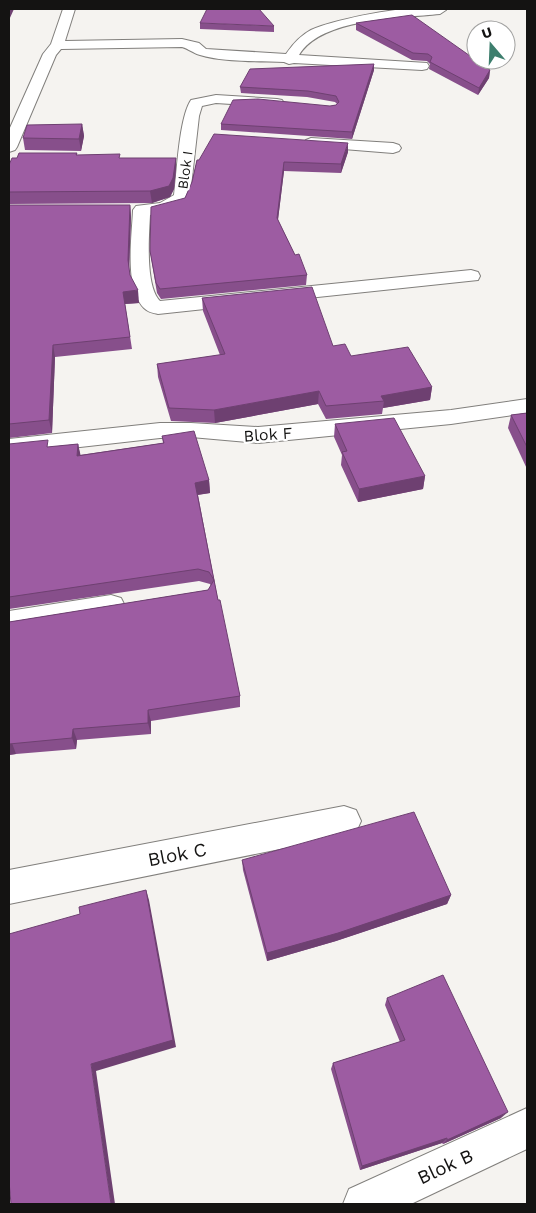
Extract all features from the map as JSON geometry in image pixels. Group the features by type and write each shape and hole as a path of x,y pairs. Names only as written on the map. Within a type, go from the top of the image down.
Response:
{"street":[{"path":"12,154 50,54 57,45 69,9"},
{"path":"289,60 302,41 326,28 392,16 440,10"},
{"path":"57,45 182,43 194,46 206,53 289,60 422,66"},
{"name":"Blok I","path":"292,104 226,99 200,101 194,106 184,190 178,202 163,208 132,210 144,292 150,304 158,308 471,276"},
{"path":"190,135 208,137"},
{"path":"299,142 393,148"},
{"path":"167,158 187,158"},
{"name":"Blok F","path":"9,447 156,431 184,430 238,436 258,435 451,417 527,406"},
{"path":"9,622 134,603"},
{"name":"Blok C","path":"9,886 344,821"},
{"name":"Blok B","path":"364,1204 527,1128"}],"building":[{"path":"207,9 259,9 274,26 200,23"},
{"path":"412,15 466,53 466,70 490,70 479,88 430,62 432,57 428,54 413,53 356,23"},
{"path":"374,64 352,132 221,124 233,100 258,99 330,106 336,105 339,102 336,96 308,91 240,87 250,69"},
{"path":"82,124 79,139 23,138 27,125"},
{"path":"214,134 348,143 341,164 284,162 277,218 295,255 299,254 307,275 160,289 156,283 150,251 151,207 185,198 192,182 197,160 199,160"},
{"path":"19,153 120,154 119,158 176,158 173,178 169,186 150,191 9,192 9,165 12,158 17,158"},
{"path":"9,205 130,205 128,260 130,275 138,290 123,292 130,337 53,345 49,420 9,424"},
{"path":"312,287 333,346 345,344 351,356 408,347 432,387 381,396 384,401 326,406 319,391 214,410 169,408 157,364 225,354 202,298"},
{"path":"527,413 527,447 511,415"},
{"path":"394,418 425,476 359,489 342,452 347,451 335,424"},
{"path":"194,431 209,480 195,483 214,580 209,572 198,569 9,597 9,444 48,440 47,447 78,444 77,456 164,443 162,436"},
{"path":"214,580 240,696 148,710 148,723 73,729 72,738 9,744 9,622 208,590"},
{"path":"414,812 451,895 338,933 267,953 242,860"},
{"path":"146,890 173,1040 91,1064 111,1204 11,1204 9,1181 9,934 80,914 79,907"},
{"path":"443,975 508,1112 447,1140 447,1138 362,1166 333,1063 405,1040 387,998"}]}
